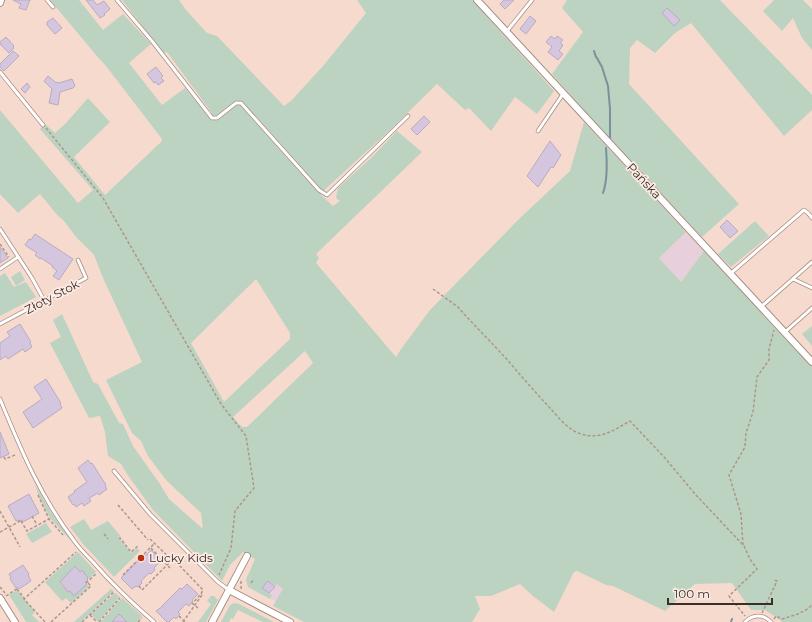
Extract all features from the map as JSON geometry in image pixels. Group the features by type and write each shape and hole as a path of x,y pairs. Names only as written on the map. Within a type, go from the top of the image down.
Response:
{"street":[{"name":"Pańska","path":"477,0 812,362"},
{"path":"212,622 247,556"},
{"path":"229,590 287,622"},
{"path":"3,597 15,622"}],"lane":[{"path":"47,0 53,7"},
{"path":"117,0 152,41 212,118 217,118 236,103 241,103 319,190 328,195 408,116"},
{"path":"506,32 532,0"},
{"path":"0,72 43,125"},
{"path":"538,131 564,94"},
{"path":"730,274 804,210 812,218"},
{"path":"0,229 32,278 44,300"},
{"path":"0,269 18,257"},
{"name":"Złoty Stok","path":"0,324 86,278 78,260"},
{"path":"761,307 812,262"},
{"path":"793,279 812,288"},
{"path":"784,333 812,308"},
{"path":"0,399 27,462 56,515 75,542 118,589 154,622"},
{"path":"114,471 150,514 216,580 229,590"},
{"path":"746,621 755,616 761,616 767,618 771,622"}],"path":[{"path":"43,125 103,198 221,404 246,436 254,488 235,511 231,548 216,580"},
{"path":"0,246 9,258"},
{"path":"433,289 458,307 571,429 588,436 601,436 630,421 666,458 695,494 743,545 757,569 729,596 746,621"},
{"path":"743,545 741,514 729,475 745,447 746,433 753,412 757,377 769,360 769,349 776,324"},
{"path":"4,456 4,459 15,455"},
{"path":"118,505 148,540"},
{"path":"0,511 20,547"},
{"path":"32,516 37,525"},
{"path":"0,532 21,521 27,531 49,519"},
{"path":"51,522 67,540"},
{"path":"104,534 108,538"},
{"path":"119,539 120,538 131,552 139,545"},
{"path":"150,538 203,590 192,603 198,608"},
{"path":"122,574 154,543"},
{"path":"150,547 170,568"},
{"path":"24,599 78,551"},
{"path":"139,586 142,590 172,560"},
{"path":"52,622 91,586 86,583 97,573"},
{"path":"152,573 156,576"},
{"path":"251,583 254,579"},
{"path":"761,616 777,581 774,580"},
{"path":"3,597 17,588 24,599 45,622"},
{"path":"82,622 115,591"},
{"path":"179,616 184,622 202,595"},
{"path":"90,614 98,622 121,597"},
{"path":"771,622 776,616 782,618 798,614 812,605"},
{"path":"138,622 141,619"}],"shaded area":[{"path":"686,232 704,251 681,282 659,258"},
{"path":"254,563 285,589 278,603 248,587 246,579"}],"green space":[{"path":"50,0 79,0 103,30 123,14 151,44 129,63 162,105 185,88 209,117 212,113 167,52 163,53 122,0 179,0 207,33 217,36 284,106 291,101 323,66 366,13 357,0 472,0 554,91 537,114 515,97 491,131 469,108 465,110 437,84 390,130 320,194 333,206 340,201 336,198 338,188 371,158 397,131 422,152 316,254 319,258 316,263 396,357 430,310 518,220 570,171 584,122 686,232 659,258 681,282 704,251 812,365 812,622 783,622 765,610 751,610 732,583 695,584 665,611 613,586 606,585 577,571 574,572 554,612 520,584 491,596 475,596 480,609 472,622 304,622 273,606 283,589 277,584 275,586 268,581 262,588 272,595 270,599 248,587 246,580 255,559 243,552 230,565 222,581 153,510 121,464 108,456 105,432 100,416 89,418 50,343 61,337 53,320 62,314 93,382 98,384 119,423 123,424 133,446 169,499 203,529 201,513 166,480 148,456 141,441 132,433 106,380 142,362 103,278 94,255 76,237 40,194 18,213 0,194 0,110 78,203 93,190 40,129 45,124 55,133 88,98 110,122 74,157 105,195 161,142 162,139 96,55","holes":["256,279 290,333 290,339 224,402 191,343","305,351 313,363 247,427 242,427 233,417"]},
{"path":"567,0 720,0 812,95 812,110 784,136 691,23 675,33 655,53 637,40 630,48 629,84 739,204 702,237 598,126 552,74 583,32 562,8"},
{"path":"774,0 803,0 812,9 812,50 802,38 793,18 782,31 763,11"},
{"path":"755,221 769,236 731,267 718,254"},
{"path":"20,271 25,280 16,286 11,277"},
{"path":"5,273 14,287 26,282 36,297 0,316 0,276"},
{"path":"812,326 812,346 802,334"},
{"path":"35,485 70,540 50,518 39,497"},
{"path":"84,519 91,530 108,521 132,550 121,537 118,537 131,553 137,548 140,551 114,577 83,544 70,527"},
{"path":"46,523 52,532 32,543 26,534"},
{"path":"78,552 96,572 89,579 75,566 60,583 68,592 87,584 89,587 71,603 66,598 62,601 45,582"},
{"path":"111,589 114,591 81,622 74,622"},
{"path":"17,590 35,612 32,615 39,622 26,622 9,595"},
{"path":"115,593 120,597 98,622 91,614"},
{"path":"211,596 214,596 218,600 206,622 198,622 211,604 207,601"},
{"path":"122,598 142,616 137,622 127,622 119,615 112,622 100,622 105,616 106,617 106,615 109,614 112,608"},
{"path":"234,603 239,604 274,622 263,622 238,610 233,619 231,618 229,622 221,622 230,605"}],"building":[{"path":"13,0 30,0 26,10 19,8 21,4"},
{"path":"86,0 93,0 97,5 104,1 110,9 100,18"},
{"path":"504,0 514,0 505,9 500,4"},
{"path":"667,8 680,20 674,26 662,13"},
{"path":"530,16 536,21 526,34 520,29"},
{"path":"53,18 62,28 55,34 47,25 47,22"},
{"path":"551,36 555,39 557,36 563,40 560,43 563,45 559,51 563,54 558,60 548,52 552,47 546,42"},
{"path":"6,37 14,46 9,53 0,44 0,42"},
{"path":"13,51 19,56 4,71 0,67 0,64"},
{"path":"156,67 163,76 161,78 164,81 158,85 156,82 154,83 147,74"},
{"path":"48,76 55,82 59,83 72,79 75,86 60,92 58,105 49,103 52,89 44,81"},
{"path":"27,83 30,87 25,93 21,89"},
{"path":"424,116 430,122 417,135 411,129"},
{"path":"550,141 561,155 538,187 527,176"},
{"path":"727,220 738,231 730,238 720,227"},
{"path":"35,234 73,259 59,280 53,276 57,271 52,267 53,266 41,258 40,259 35,255 37,253 25,245"},
{"path":"0,247 8,258 0,263"},
{"path":"20,324 31,342 32,347 25,352 23,349 8,359 6,356 0,360 0,343 10,336 7,332"},
{"path":"46,379 61,403 62,408 33,428 23,412 42,399 34,387"},
{"path":"0,432 9,454 0,458"},
{"path":"88,460 91,464 92,463 107,489 99,495 98,493 89,498 91,501 84,506 82,503 76,507 68,497 87,482 78,468"},
{"path":"29,494 39,513 23,522 22,520 16,521 8,506"},
{"path":"151,550 162,560 154,568 155,570 151,574 149,573 141,581 142,583 138,587 136,586 132,589 121,578 144,554 146,555"},
{"path":"23,565 29,574 28,575 31,581 19,589 17,587 16,588 10,579 9,574"},
{"path":"75,566 80,572 82,570 88,580 85,582 87,584 74,596 70,591 68,592 60,582"},
{"path":"268,581 275,587 269,593 262,588"},
{"path":"187,584 198,594 189,606 186,604 178,612 180,614 176,619 174,617 167,622 156,611 163,606 180,588 182,589"},
{"path":"119,614 127,622 112,622"}],"waterway":[{"path":"594,51 602,67 608,86 610,140"},
{"path":"603,193 607,165 606,148"}],"place":[{"name":"Lucky Kids","path":"141,558"}]}
